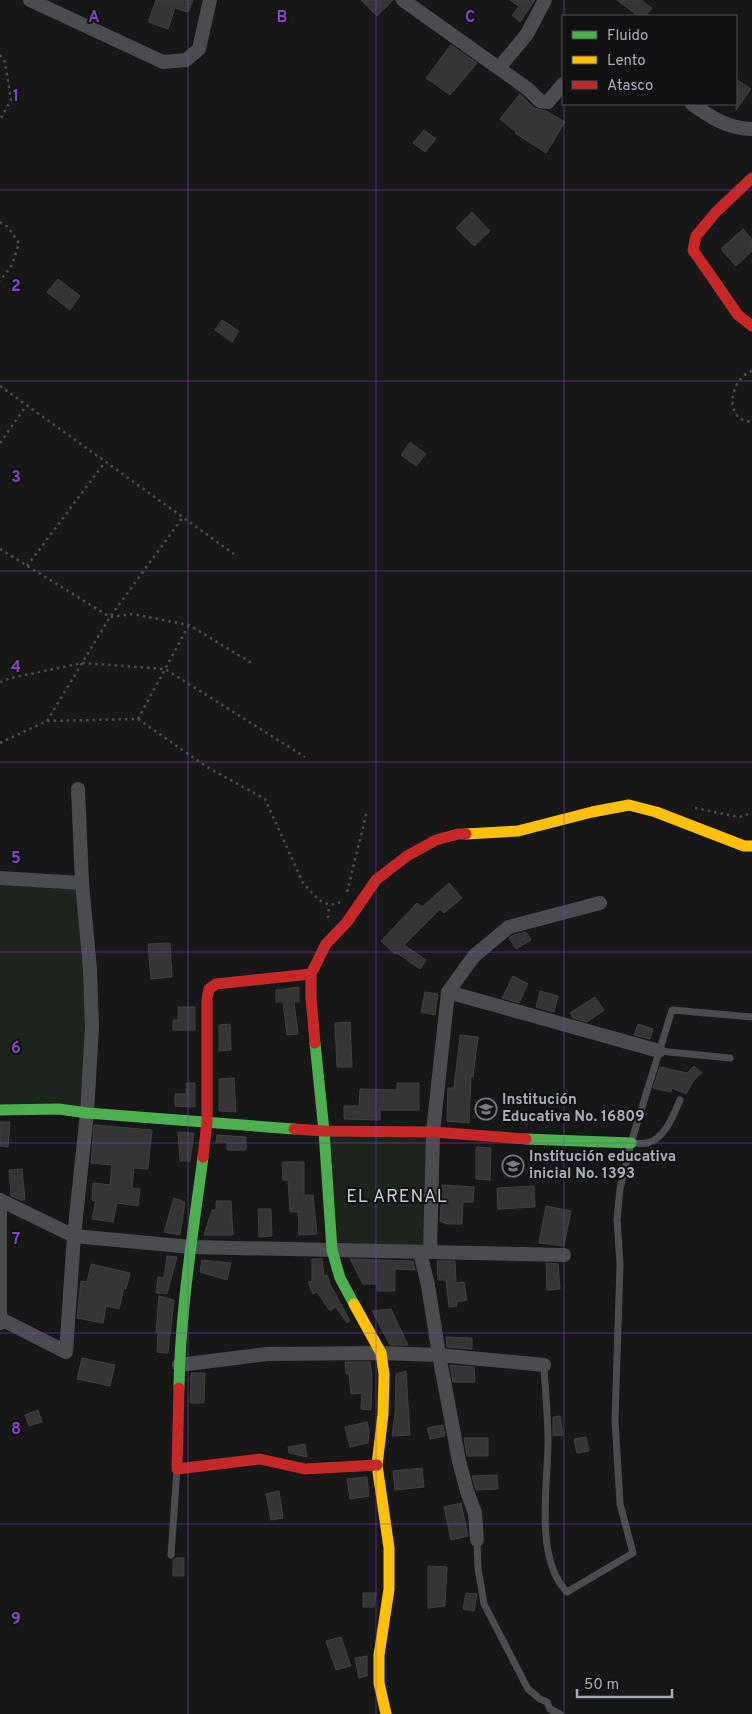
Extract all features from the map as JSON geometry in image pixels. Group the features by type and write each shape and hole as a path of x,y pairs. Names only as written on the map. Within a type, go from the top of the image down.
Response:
{"street":[{"path":"30,0 163,62 186,60 199,49 210,0"},
{"path":"403,0 528,89 540,100 548,102 562,85"},
{"path":"499,68 527,34 545,0"},
{"path":"693,105 711,118 738,128 752,129"},
{"path":"752,178 716,212 696,236 693,250 738,315 752,326"},
{"path":"1,1319 66,1352 74,1236 87,1113 92,1027 90,969 82,883 78,788"},
{"path":"386,1714 380,1683 379,1655 390,1589 389,1548 377,1465 383,1414 384,1374 381,1354 340,1278 332,1250 324,1131 311,998 311,974 326,944 347,922 376,880 406,856 436,840 458,834 518,831 592,812 629,805 656,812 744,846 752,846"},
{"path":"0,878 82,883"},
{"path":"477,1540 475,1513 459,1461 439,1355 425,1252 433,1132 448,992 474,956 509,927 600,904"},
{"path":"311,974 216,984 209,989 207,999 207,1122 191,1247 179,1365 177,1469 260,1459 305,1469 377,1465"},
{"path":"448,992 659,1051"},
{"path":"0,1110 59,1109 87,1113 324,1131 433,1132 547,1141 631,1143"},
{"path":"0,1323 0,1200 74,1236 191,1247 564,1255"},
{"path":"179,1365 267,1354 439,1355 544,1365"}],"lane":[{"path":"544,1365 548,1442 545,1491 547,1536 550,1563 560,1584 567,1592 634,1553 620,1504 615,1420 620,1265 617,1219 620,1189 631,1143 672,1010 752,1017"},
{"path":"659,1051 730,1058"},
{"path":"631,1143 649,1143 661,1134 672,1119 680,1100"},
{"path":"171,1555 177,1469"},
{"path":"477,1540 481,1589 484,1604 491,1620 504,1641 528,1689 540,1700 547,1702 550,1709 560,1714"}],"path":[{"path":"0,55 5,62 11,100 0,120"},
{"path":"0,222 8,227 18,243 12,265 0,281"},
{"path":"752,371 740,377 734,389 733,401 733,410 741,419 752,422"},
{"path":"0,386 234,554"},
{"path":"0,443 26,406"},
{"path":"27,566 104,462"},
{"path":"47,722 110,617 182,517"},
{"path":"0,549 110,617 133,614 189,625 253,664"},
{"path":"138,719 189,625"},
{"path":"0,682 82,663 165,669 305,757"},
{"path":"0,743 47,722 138,719 207,767 265,799 303,883 320,900 329,904 341,902 347,893 366,811"}],"shaded area":[{"path":"0,883 79,888 88,1030 84,1109 0,1108"},
{"path":"326,1134 431,1136 427,1249 334,1248"}],"building":[{"path":"156,0 193,0 188,12 175,8 168,29 148,22"},
{"path":"361,0 393,0 377,16"},
{"path":"510,0 535,0 520,22 512,15 519,6"},
{"path":"617,0 641,0 652,8 646,15 637,15"},
{"path":"451,45 477,63 450,95 426,78"},
{"path":"737,80 751,89 736,110 737,105"},
{"path":"520,94 534,108 546,111 565,122 546,153 515,133 500,119"},
{"path":"424,130 436,139 425,152 413,143"},
{"path":"472,212 490,231 474,246 456,228"},
{"path":"743,229 752,239 752,251 736,266 721,249"},
{"path":"58,279 80,296 70,310 47,292"},
{"path":"222,320 239,331 232,342 215,330"},
{"path":"410,442 426,454 416,466 401,455"},
{"path":"449,883 462,898 444,913 440,909 404,945 426,960 420,969 397,953 395,954 381,941 417,903 422,907"},
{"path":"526,932 531,940 516,949 509,938"},
{"path":"170,943 172,977 151,979 148,944"},
{"path":"513,976 528,984 519,1003 502,998"},
{"path":"299,987 299,1002 294,1002 298,1034 287,1035 283,1002 276,1002 276,990"},
{"path":"540,991 558,996 554,1012 536,1007"},
{"path":"425,992 438,994 435,1015 421,1012"},
{"path":"595,997 604,1010 587,1022 573,1018 570,1013"},
{"path":"178,1007 195,1007 195,1030 173,1030 173,1020 178,1020"},
{"path":"350,1022 352,1067 337,1067 335,1023"},
{"path":"230,1024 231,1050 219,1051 219,1025"},
{"path":"638,1024 653,1029 650,1039 634,1035"},
{"path":"460,1035 478,1037 473,1077 471,1076 469,1123 447,1121 448,1088 454,1088"},
{"path":"694,1066 702,1073 694,1080 686,1094 672,1088 671,1092 653,1088 660,1067 687,1073"},
{"path":"234,1078 236,1112 219,1111 219,1079"},
{"path":"186,1083 195,1083 195,1107 175,1106 175,1094 186,1094"},
{"path":"397,1083 419,1083 419,1110 380,1110 380,1120 344,1119 344,1106 359,1106 360,1089 397,1090"},
{"path":"0,1122 10,1122 8,1147 0,1146"},
{"path":"94,1125 152,1130 148,1169 134,1168 132,1188 140,1189 138,1206 117,1203 113,1222 92,1219 96,1201 92,1200 93,1183 110,1185 112,1165 91,1163"},
{"path":"178,1132 194,1133 190,1161 180,1161"},
{"path":"217,1135 246,1137 246,1150 227,1150 227,1142 216,1142"},
{"path":"476,1147 491,1148 490,1180 476,1179"},
{"path":"282,1162 304,1162 304,1195 313,1195 317,1234 299,1235 298,1212 290,1212 288,1180 283,1180"},
{"path":"22,1169 25,1200 11,1196 9,1170"},
{"path":"442,1185 474,1187 473,1202 463,1202 462,1224 447,1224 440,1221"},
{"path":"534,1186 535,1207 498,1209 497,1188"},
{"path":"174,1198 185,1202 180,1235 164,1232"},
{"path":"216,1201 231,1201 233,1235 204,1235 212,1210 216,1210"},
{"path":"546,1206 571,1211 564,1246 539,1243"},
{"path":"258,1209 271,1209 272,1236 259,1237"},
{"path":"167,1256 177,1257 167,1294 156,1293 158,1277 164,1278"},
{"path":"312,1259 322,1259 324,1276 327,1275 350,1321 347,1323 336,1307 330,1311 317,1292 313,1294 308,1282 312,1281"},
{"path":"350,1259 413,1261 415,1270 395,1269 395,1291 377,1291 377,1284 363,1284"},
{"path":"202,1260 231,1263 227,1280 200,1272"},
{"path":"437,1261 455,1261 456,1283 464,1282 467,1300 457,1302 457,1306 449,1307 446,1280 438,1280"},
{"path":"546,1263 558,1264 560,1289 547,1290"},
{"path":"91,1264 130,1273 119,1309 106,1306 103,1323 77,1318 81,1281 87,1282"},
{"path":"159,1296 174,1300 168,1353 157,1352 158,1332 156,1332"},
{"path":"391,1309 408,1345 390,1345 372,1311"},
{"path":"446,1337 472,1338 472,1349 447,1347"},
{"path":"82,1358 115,1365 110,1386 77,1379"},
{"path":"345,1362 370,1362 372,1375 371,1410 361,1409 362,1393 351,1394 349,1374 346,1374"},
{"path":"450,1365 474,1367 475,1382 453,1382"},
{"path":"406,1371 410,1435 392,1436 395,1414 396,1374"},
{"path":"191,1373 205,1373 204,1403 190,1403"},
{"path":"38,1410 42,1422 29,1426 25,1415"},
{"path":"560,1416 563,1435 553,1436 553,1417"},
{"path":"367,1422 369,1431 368,1443 350,1447 345,1427"},
{"path":"443,1425 445,1436 430,1439 427,1428"},
{"path":"586,1437 589,1451 577,1453 574,1439"},
{"path":"464,1438 488,1438 488,1456 467,1456"},
{"path":"305,1444 307,1457 289,1453 288,1447"},
{"path":"422,1468 424,1487 395,1490 393,1471"},
{"path":"497,1475 498,1489 476,1490 472,1476"},
{"path":"367,1477 369,1496 350,1499 347,1479"},
{"path":"279,1491 283,1518 271,1520 266,1494"},
{"path":"461,1503 468,1536 451,1540 444,1507"},
{"path":"175,1558 184,1558 184,1576 173,1576 173,1560"},
{"path":"428,1566 447,1567 445,1606 428,1608"},
{"path":"363,1593 376,1593 374,1607 363,1607"},
{"path":"466,1593 477,1594 474,1611 463,1609"},
{"path":"341,1637 351,1666 336,1670 326,1641"},
{"path":"367,1656 367,1676 359,1678 355,1658"}],"traffic: fast":[{"path":"315,1043 324,1131 332,1250 340,1278 354,1304"},
{"path":"0,1110 59,1109 87,1113 294,1129"},
{"path":"526,1139 631,1143"},
{"path":"179,1388 184,1302 203,1157"}],"traffic: slow":[{"path":"466,834 518,831 592,812 629,805 656,812 744,846 752,846"},
{"path":"354,1304 381,1353 384,1374 383,1414 377,1465 389,1548 389,1589 379,1655 379,1683 386,1714"}],"traffic: jam":[{"path":"752,178 716,212 696,236 693,250 738,315 752,326"},
{"path":"315,1043 311,974 326,944 347,922 376,880 407,856 436,840 458,834 466,834"},
{"path":"203,1157 207,1122 207,999 209,989 216,984 311,974"},
{"path":"294,1129 433,1132 526,1139"},
{"path":"179,1388 177,1469 260,1459 305,1469 377,1465"}],"place":[{"name":"Institución Educativa No. 16809","path":"486,1109"},
{"name":"Institución educativa inicial No. 1393","path":"513,1166"}],"district":[{"name":"EL ARENAL","path":"397,1197"}]}
